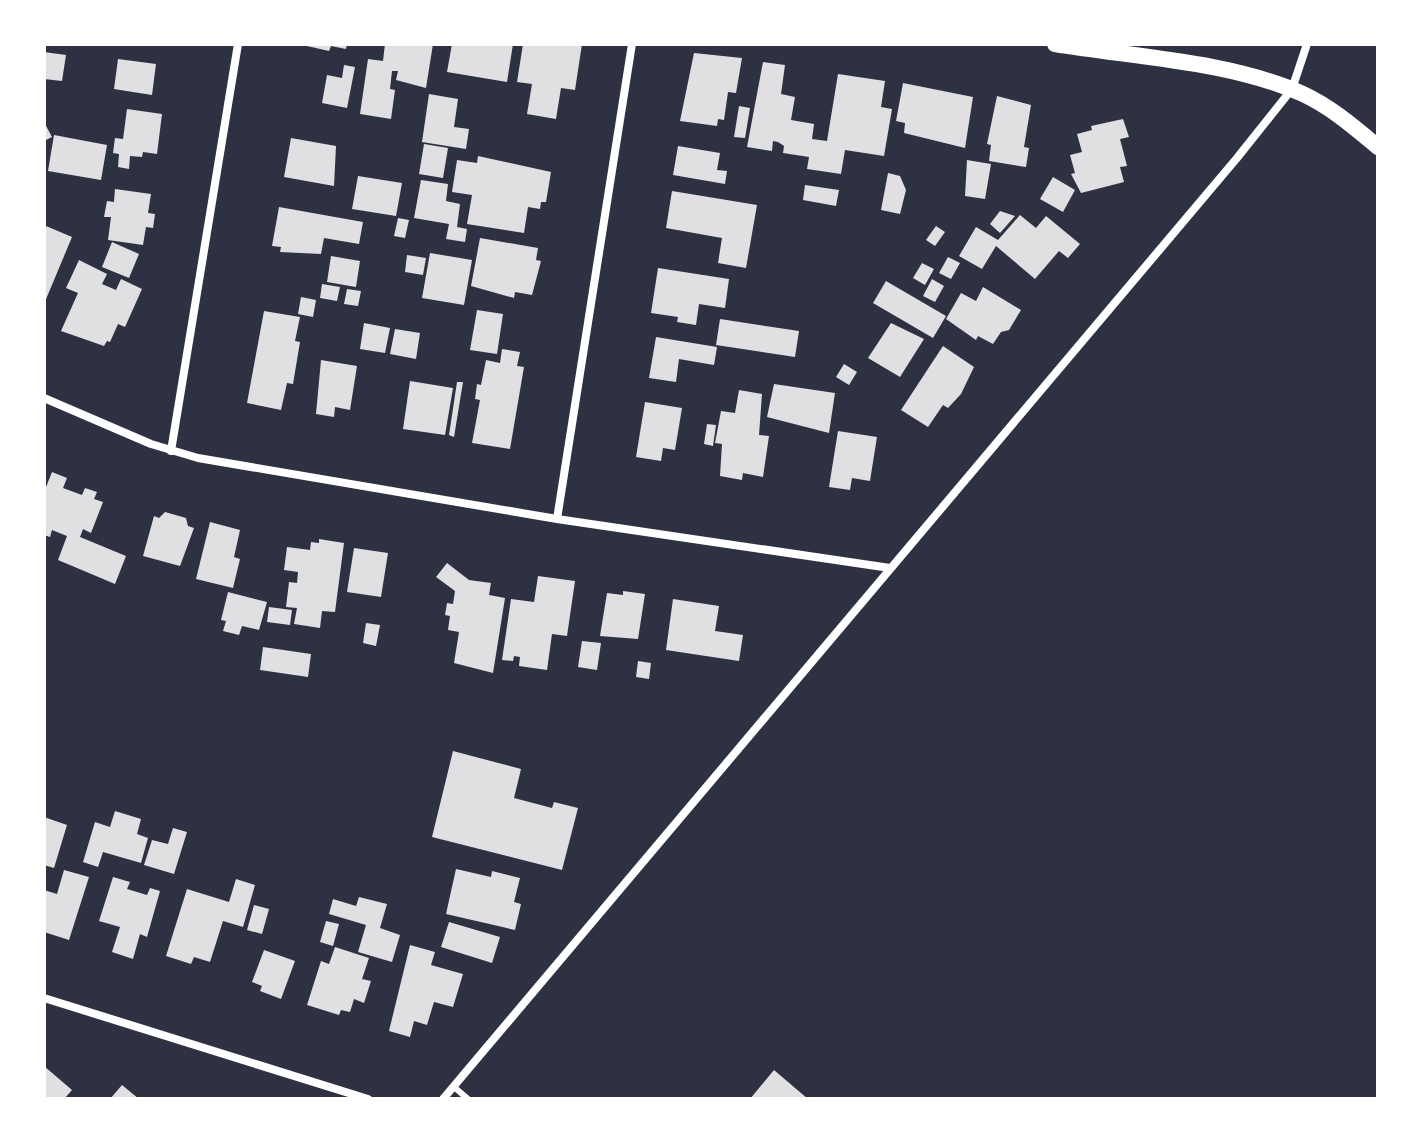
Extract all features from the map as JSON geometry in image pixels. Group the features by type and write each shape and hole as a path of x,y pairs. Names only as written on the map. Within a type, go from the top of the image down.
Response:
{"main road":[{"path":"1055,44 1230,72 1292,89 1335,112 1378,147"}],"street":[{"path":"171,451 238,44"},
{"path":"557,519 632,44"},
{"path":"443,1099 1292,89 1307,44"},
{"path":"44,398 171,451 245,467 557,519 890,568"},
{"path":"44,998 368,1099"}],"lane":[{"path":"454,1087 468,1099"}],"building":[{"path":"298,44 347,44 346,49 331,46 329,51"},
{"path":"385,44 433,44 426,88 396,80 398,71 392,71 390,89 395,90 391,119 360,114 368,59 383,61"},
{"path":"452,44 513,44 507,82 447,72"},
{"path":"523,44 582,44 575,90 561,88 556,119 527,114 532,84 517,82"},
{"path":"44,52 66,55 62,81 44,79"},
{"path":"694,53 742,58 736,93 728,92 724,120 718,119 717,126 680,121"},
{"path":"118,59 156,64 152,95 114,89"},
{"path":"763,62 785,65 781,94 795,97 791,120 814,124 812,139 827,141 838,74 885,81 881,107 892,109 884,156 845,150 841,174 807,169 809,157 783,153 784,146 778,142 773,141 772,151 747,147"},
{"path":"344,65 355,67 347,108 322,103 327,75 342,78"},
{"path":"903,83 973,97 965,148 904,133 905,123 896,121"},
{"path":"429,94 458,99 454,127 469,129 466,149 422,142"},
{"path":"997,96 1031,105 1024,147 1029,148 1026,167 989,161 991,145 987,144"},
{"path":"739,106 750,108 745,138 734,137"},
{"path":"127,109 162,114 157,154 143,152 142,157 130,156 129,169 118,167 119,154 113,153 115,138 123,139"},
{"path":"1123,119 1129,137 1120,139 1127,166 1120,167 1124,182 1081,193 1071,174 1075,173 1070,155 1082,152 1077,134 1092,130 1091,126"},
{"path":"44,122 52,137 44,141"},
{"path":"54,135 107,145 101,180 48,171"},
{"path":"291,138 336,146 334,186 284,177"},
{"path":"424,144 448,148 443,178 419,174"},
{"path":"678,146 720,153 717,170 727,171 725,184 673,175"},
{"path":"478,156 551,172 546,202 541,202 540,209 528,207 524,233 467,224 472,195 452,192 457,160 477,163"},
{"path":"967,160 991,164 985,199 965,196"},
{"path":"888,173 900,176 906,190 900,214 881,210"},
{"path":"358,176 402,183 396,216 352,209"},
{"path":"1053,177 1075,190 1063,212 1040,199"},
{"path":"421,180 448,184 446,201 460,204 457,227 467,229 465,242 446,239 449,224 414,218"},
{"path":"805,185 839,190 836,206 803,200"},
{"path":"115,189 151,194 148,213 155,214 153,228 146,227 143,245 108,240 111,217 104,217 107,201 114,202"},
{"path":"672,191 757,205 746,268 718,263 722,238 666,228"},
{"path":"279,207 363,222 359,244 324,238 321,254 280,252 281,247 272,246"},
{"path":"1000,211 1015,216 1000,233 990,224"},
{"path":"1020,215 1036,228 1046,216 1080,244 1068,258 1059,251 1035,279 996,246 982,269 959,256 976,227 998,240"},
{"path":"398,218 409,220 405,238 394,236"},
{"path":"46,226 72,237 44,304 44,232"},
{"path":"936,226 945,232 935,246 926,240"},
{"path":"480,238 538,248 536,260 541,261 532,295 515,292 514,298 471,286"},
{"path":"112,242 139,254 129,278 102,267"},
{"path":"430,253 472,260 464,305 422,298"},
{"path":"407,255 426,258 423,275 405,272"},
{"path":"331,256 360,261 356,287 327,282"},
{"path":"948,257 960,263 951,279 939,273"},
{"path":"79,260 107,274 102,284 116,290 121,279 142,289 125,327 118,324 110,342 107,341 104,346 61,331 78,293 66,288"},
{"path":"922,263 934,269 925,285 913,278"},
{"path":"658,268 729,279 725,308 699,304 696,325 677,322 678,317 651,313"},
{"path":"932,279 944,286 935,302 923,296"},
{"path":"886,281 946,316 933,338 873,303"},
{"path":"322,284 340,287 337,301 320,298"},
{"path":"983,287 1021,310 1009,330 1001,332 993,344 978,336 976,340 946,319 961,293 976,301"},
{"path":"347,289 361,291 358,306 344,304"},
{"path":"301,297 316,300 313,317 298,314"},
{"path":"477,310 503,314 497,354 470,350"},
{"path":"264,311 300,317 295,341 300,342 293,384 287,383 281,410 247,403"},
{"path":"720,319 799,331 795,357 716,345"},
{"path":"364,323 390,328 385,353 360,349"},
{"path":"891,323 924,339 900,377 868,358"},
{"path":"395,329 420,333 416,359 390,354"},
{"path":"656,337 717,347 714,365 679,359 676,382 649,378"},
{"path":"943,346 974,367 961,394 948,408 943,405 928,427 901,410"},
{"path":"502,349 520,352 517,366 524,367 510,449 472,443 480,400 475,399 477,384 481,385 486,360 500,363"},
{"path":"321,360 357,366 350,410 335,407 334,417 316,414"},
{"path":"844,364 857,372 849,385 836,377"},
{"path":"410,381 453,388 445,435 403,429"},
{"path":"457,382 463,382 454,437 449,435"},
{"path":"774,384 835,393 829,433 767,417"},
{"path":"739,390 762,394 759,435 769,436 763,477 743,473 742,480 720,476 722,444 715,443 721,411 735,413"},
{"path":"645,402 682,408 675,450 663,448 661,461 636,457"},
{"path":"707,424 716,425 713,446 704,444"},
{"path":"838,431 877,437 870,481 852,478 850,490 829,487"},
{"path":"52,472 67,478 63,488 82,495 85,488 97,492 94,499 103,502 91,533 83,529 80,537 126,556 115,584 58,560 67,536 52,530 50,537 44,535 44,492"},
{"path":"165,512 186,518 188,526 194,528 180,566 143,556 154,516 159,518"},
{"path":"210,522 240,530 234,557 240,559 233,588 196,579"},
{"path":"319,539 344,543 335,612 322,611 320,628 294,624 297,608 286,607 289,582 297,583 298,572 284,570 287,547 310,550 311,542 319,543"},
{"path":"354,548 388,553 381,597 347,592"},
{"path":"447,563 469,580 491,583 489,595 505,598 493,673 454,663 459,632 448,630 450,616 445,615 447,603 453,604 455,591 436,577"},
{"path":"538,576 575,581 567,636 552,634 547,670 519,666 520,657 514,656 513,661 502,660 511,599 534,602"},
{"path":"623,591 645,594 638,639 600,636 607,593 623,595"},
{"path":"228,592 267,602 259,630 242,626 239,635 223,631 226,621 221,620"},
{"path":"673,599 719,606 715,631 743,635 739,661 666,650"},
{"path":"269,607 292,610 290,625 267,622"},
{"path":"366,623 380,625 376,646 363,643"},
{"path":"582,641 601,643 597,670 578,667"},
{"path":"263,647 311,654 308,677 260,670"},
{"path":"638,661 651,663 649,679 636,677"},
{"path":"453,751 521,769 514,798 552,808 554,802 578,808 562,870 432,837"},
{"path":"115,811 141,819 137,834 148,838 141,863 103,852 98,867 83,862 95,822 110,827"},
{"path":"44,817 67,825 54,868 44,865"},
{"path":"173,828 187,832 174,874 144,865 152,840 168,844"},
{"path":"456,869 491,877 492,871 520,878 514,902 521,904 515,930 446,914"},
{"path":"64,870 89,877 69,940 44,932 44,890 57,894"},
{"path":"113,877 130,882 127,889 147,895 150,888 160,891 147,937 140,934 133,959 112,952 120,927 99,921"},
{"path":"236,879 255,885 243,927 223,921 210,962 194,957 191,964 166,956 187,889 229,902"},
{"path":"359,897 387,904 380,928 400,935 392,962 358,952 366,925 329,914 333,899 356,906"},
{"path":"254,905 269,909 262,934 247,930"},
{"path":"326,921 339,924 333,946 320,942"},
{"path":"449,922 500,937 492,963 441,947"},
{"path":"410,945 435,952 431,965 463,974 453,1007 434,1002 427,1025 414,1021 410,1037 389,1031"},
{"path":"335,947 369,958 362,979 371,981 364,1003 354,999 350,1012 341,1010 339,1015 307,1005 321,961 329,964"},
{"path":"264,950 295,961 281,999 260,991 262,986 252,982"},
{"path":"44,1066 72,1090 64,1099 44,1099"},
{"path":"774,1070 808,1099 750,1099"},
{"path":"122,1085 139,1099 110,1099"}]}
